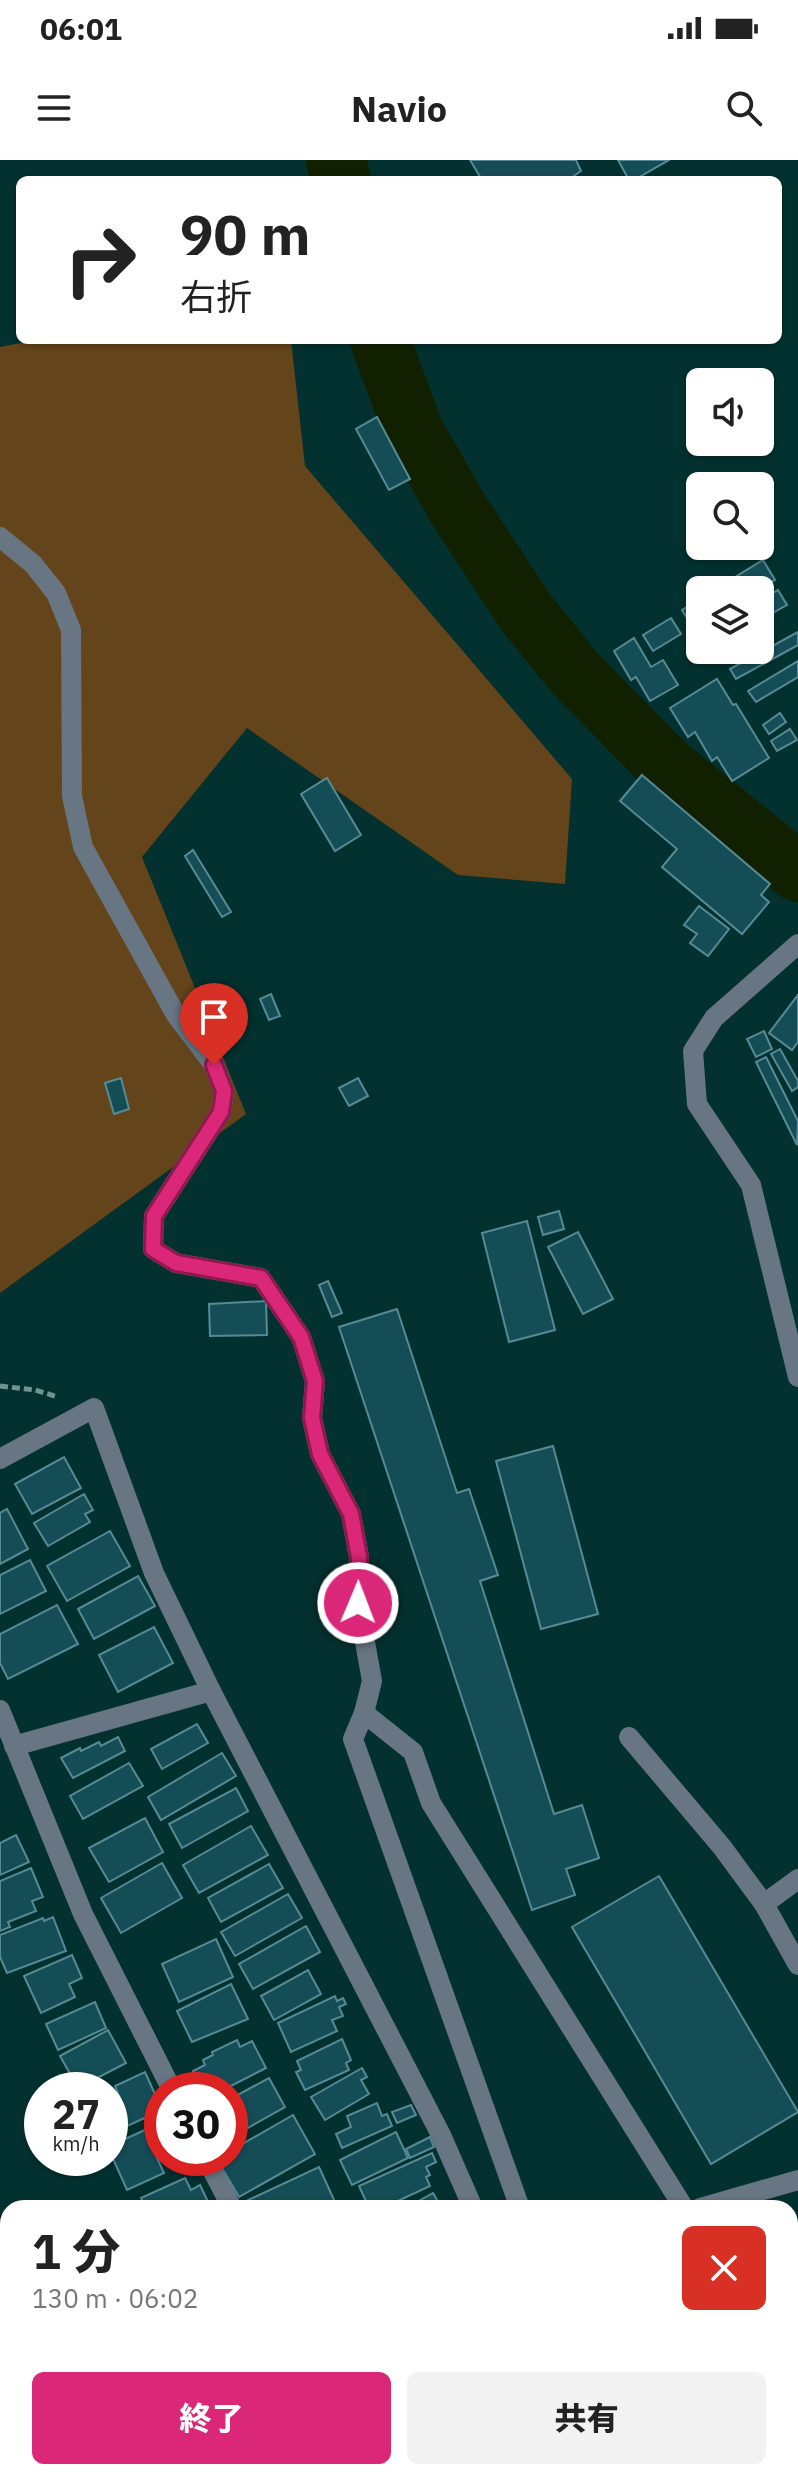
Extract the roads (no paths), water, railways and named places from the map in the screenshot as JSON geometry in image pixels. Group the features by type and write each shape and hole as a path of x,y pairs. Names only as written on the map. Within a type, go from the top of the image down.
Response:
{"street":[{"path":"0,537 33,564 56,593 71,630 72,796 83,847 176,1015 214,1065 224,1091 221,1112 154,1216 153,1249 176,1263 261,1278 301,1337 315,1381 312,1418 320,1454 351,1514 359,1557 358,1603 372,1681 353,1739 517,2200"},
{"path":"798,944 714,1018 693,1051 697,1104 751,1185 798,1377"},
{"path":"0,1459 94,1408 154,1573 211,1691 441,2135 469,2200"},
{"path":"14,1746 211,1691"},
{"path":"0,1710 83,1914 163,2072"},
{"path":"364,1713 413,1752 431,1803 679,2200"},
{"path":"629,1737 722,1847 764,1904 798,1965"},
{"path":"764,1904 798,1879"},
{"path":"215,2176 228,2200"},
{"path":"728,2200 798,2180"}],"waterway":[{"path":"336,160 340,176"},
{"path":"381,344 414,432 458,509 527,614 575,673 665,765 798,872"}]}
